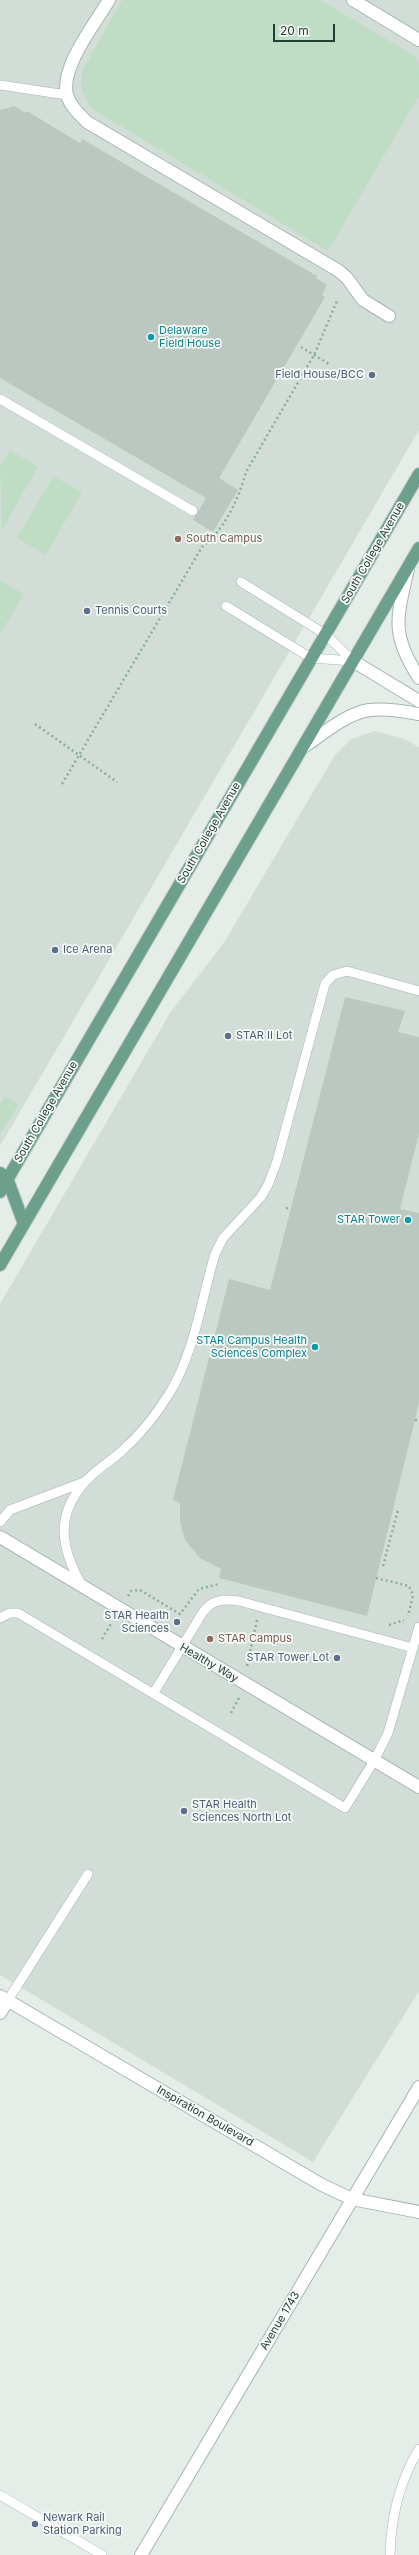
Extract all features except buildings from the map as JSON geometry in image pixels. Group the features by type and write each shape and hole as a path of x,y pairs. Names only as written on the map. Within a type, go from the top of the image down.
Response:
{"main road":[{"name":"South College Avenue","path":"0,1192 4,1176 419,474"},
{"path":"0,1265 419,548"},
{"path":"4,1176 24,1224"}],"street":[{"path":"109,0 70,66 66,80 67,95 73,107 87,122 334,268 347,278 363,300 389,316"},
{"path":"353,0 419,40"},
{"path":"409,566 398,613 398,630 402,649 419,678"},
{"path":"353,661 419,701"},
{"path":"302,748 355,714 369,710 390,710 419,714"},
{"name":"Healthy Way","path":"0,1537 83,1588 419,1787"},
{"path":"0,2013 4,1998"},
{"name":"Inspiration Boulevard","path":"4,1998 322,2185 352,2199 419,2212"},
{"name":"Avenue 1743","path":"141,2555 419,2087"}],"lane":[{"path":"0,85 67,95"},
{"path":"0,399 193,511"},
{"path":"241,582 325,634 353,661"},
{"path":"226,606 311,658 353,661"},
{"path":"83,1588 69,1562 63,1533 66,1515 73,1498 84,1482 122,1452 146,1427 169,1395 188,1360 215,1254 223,1238 261,1197 277,1161 325,984 333,975 347,971 419,991"},
{"path":"0,1522 10,1510 84,1482"},
{"path":"153,1694 181,1646 210,1603 223,1599 260,1607 413,1648"},
{"path":"0,1618 10,1613 18,1613 346,1808 374,1761 388,1733 419,1627"},
{"path":"4,1998 88,1874"},
{"path":"390,2555 394,2515 400,2484 419,2449"},
{"path":"0,2495 102,2555"}],"path":[{"path":"62,784 202,547 216,536 241,492 246,472 314,355 337,301"},
{"path":"302,347 329,364"},
{"path":"35,724 117,782"},
{"path":"286,1208 291,1209"},
{"path":"415,1420 419,1421"},
{"path":"383,1566 398,1510"},
{"path":"376,1578 409,1586"},
{"path":"231,1713 244,1683 260,1607"}],"shaded area":[{"name":"South Campus","path":"0,0 419,0 419,430 0,1146"},
{"name":"STAR Campus","path":"375,731 404,739 419,747 419,1991 313,2162 0,1975 0,1304 170,1013 225,941 335,755 351,739"}],"green space":[{"path":"122,0 320,0 415,56 419,66 419,96 328,251 91,108 81,88 82,71"},
{"path":"10,450 38,467 2,530 0,466"},
{"path":"53,476 82,492 46,555 17,538"},
{"path":"0,580 24,594 0,634"},
{"path":"5,1097 19,1104 0,1134 0,1104"}],"place":[{"name":"Delaware Field House","path":"151,337"},
{"name":"Field House/BCC","path":"372,375"},
{"name":"South Campus","path":"178,539"},
{"name":"Tennis Courts","path":"87,611"},
{"name":"Ice Arena","path":"55,950"},
{"name":"STAR II Lot","path":"228,1036"},
{"name":"STAR Tower","path":"408,1220"},
{"name":"STAR Campus Health Sciences Complex","path":"315,1347"},
{"name":"STAR Health Sciences","path":"177,1622"},
{"name":"STAR Campus","path":"210,1639"},
{"name":"STAR Tower Lot","path":"337,1658"},
{"name":"STAR Health Sciences North Lot","path":"184,1811"},
{"name":"Newark Rail Station Parking","path":"35,2524"}]}
